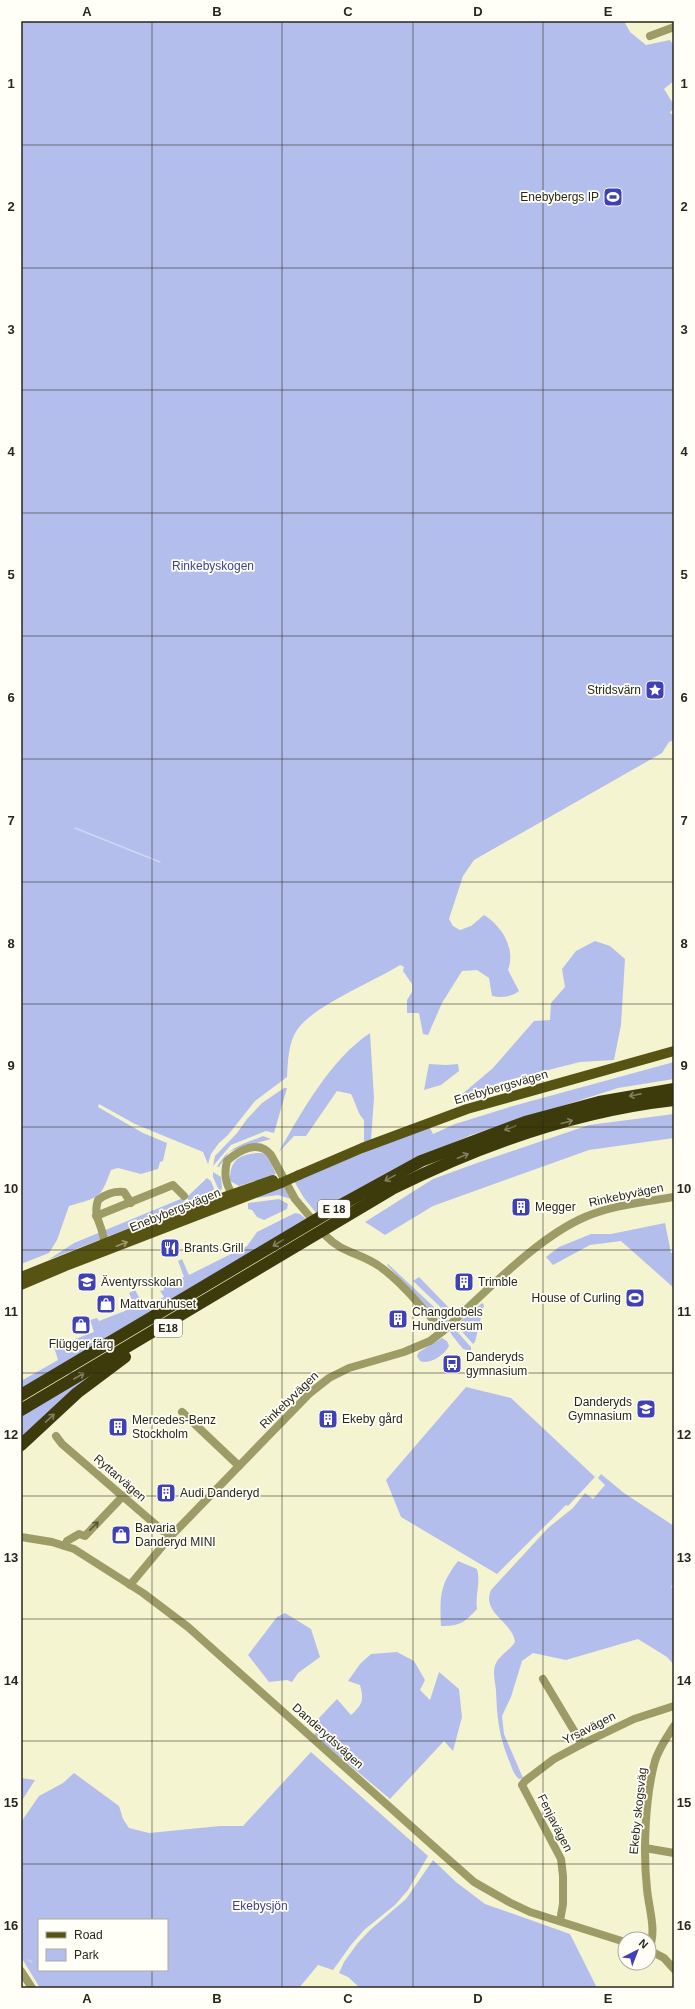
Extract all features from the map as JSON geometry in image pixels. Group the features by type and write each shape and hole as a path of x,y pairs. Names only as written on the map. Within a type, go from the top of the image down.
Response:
{"highway":[{"name":"E 18","path":"21,1395 339,1206 421,1160 533,1120 599,1102 674,1089"},
{"name":"E 18","path":"21,1410 327,1232 392,1189 478,1150 530,1132 602,1112 674,1100"},
{"name":"E18","path":"21,1445 77,1393 152,1338 327,1232"}],"main road":[{"name":"Enebybergsvägen","path":"21,1276 67,1262 136,1234 280,1181 467,1109 674,1051"},
{"name":"Enebybergsvägen","path":"21,1285 104,1243 136,1234"}],"street":[{"path":"650,36 674,27"},
{"path":"234,1197 225,1179 227,1161 242,1150 261,1147 267,1149 295,1198 311,1218"},
{"path":"96,1216 173,1185 184,1196"},
{"path":"104,1243 104,1236 96,1216 95,1208 98,1200 106,1194 117,1191 124,1192 131,1203"},
{"name":"Rinkebyvägen","path":"130,1584 170,1537 310,1393 329,1378 349,1368 388,1358 430,1341 523,1258 553,1236 585,1217 623,1206 674,1198"},
{"path":"327,1232 335,1246 370,1260 380,1267 443,1331"},
{"path":"182,1412 239,1466"},
{"name":"Ryttarvägen","path":"56,1436 62,1444 170,1537"},
{"path":"65,1546 67,1541 79,1534 85,1536 122,1496"},
{"name":"Danderydsvägen","path":"21,1537 52,1542 65,1546 91,1559 130,1584 188,1627 474,1882 509,1902 560,1921 617,1939"},
{"path":"543,1679 582,1744"},
{"name":"Yrsavägen","path":"522,1785 554,1759 582,1744 634,1719 674,1706"},
{"name":"Ekeby skogsväg","path":"652,1931 647,1890 645,1848 650,1794 656,1760 664,1740 674,1726"},
{"name":"Fenjavägen","path":"522,1785 561,1859 563,1876 563,1904 560,1921"},
{"path":"645,1848 674,1853"},
{"path":"657,1953 671,1959 674,1969"},
{"path":"21,1971 32,1988"}],"green space":[{"name":"Rinkebyskogen","path":"21,21 624,21 630,32 646,45 670,40 674,46 674,81 664,89 674,105 674,109 670,112 671,114 674,113 674,740 669,742 662,753 474,860 463,876 449,919 453,926 460,930 471,926 484,915 496,925 502,932 509,946 510,962 508,970 519,991 513,995 499,997 492,996 489,978 477,970 462,971 442,1003 428,1035 423,1034 419,1013 407,1013 407,1000 412,992 412,984 403,971 404,967 400,965 344,995 316,1012 297,1030 290,1047 287,1077 255,1101 228,1135 219,1143 211,1154 208,1164 203,1152 135,1124 99,1104 98,1107 143,1133 167,1143 163,1161 160,1162 158,1169 141,1174 118,1168 111,1170 104,1187 97,1196 93,1199 69,1206 57,1240 49,1253 21,1264"},
{"path":"595,941 610,946 625,959 621,1025 614,1060 580,1062 501,1082 454,1101 493,1068 534,1021 550,1020 551,1003 565,987 562,969 576,951"},
{"path":"370,1033 374,1098 371,1140 364,1142 364,1120 358,1111 351,1094 337,1091 306,1136 294,1136 279,1152 307,1103 330,1071 356,1044"},
{"path":"674,1062 674,1079 618,1088 471,1135 402,1165 317,1214 304,1198 294,1181 429,1126 433,1134 455,1124 513,1106"},
{"path":"429,1064 458,1064 459,1071 441,1085 424,1090"},
{"path":"284,1088 287,1088 274,1133 266,1131 231,1145 213,1166 215,1156 237,1133 247,1119 262,1103"},
{"path":"674,1114 674,1138 589,1150 433,1206 385,1235 365,1222 433,1179 477,1163 589,1125"},
{"path":"263,1136 271,1139 236,1149 230,1152 242,1144"},
{"path":"229,1153 219,1167 217,1167 226,1155"},
{"path":"262,1153 267,1155 276,1174 239,1186 230,1181 230,1173 234,1162 242,1156 248,1154"},
{"path":"213,1172 221,1177 222,1188 220,1193 213,1177"},
{"path":"207,1178 211,1181 216,1194 189,1202 187,1197"},
{"path":"283,1185 291,1199 278,1195 248,1199"},
{"path":"183,1198 186,1203 171,1207 160,1216 48,1260 74,1243"},
{"path":"279,1199 288,1204 287,1209 264,1220 257,1217 252,1210 248,1209 248,1203"},
{"path":"295,1213 300,1214 307,1220 21,1389 21,1381 58,1360 54,1347 94,1332 90,1320 97,1318 99,1321 135,1307 129,1293 135,1290 143,1304 150,1304 164,1297 160,1291 164,1290 163,1285 184,1277 178,1261 182,1259 189,1275 247,1246 257,1232"},
{"path":"665,1223 671,1253 674,1253 674,1288 621,1241 590,1245 553,1265 546,1257 559,1247 591,1234 611,1234"},
{"path":"388,1264 449,1321 445,1323 441,1321 387,1265"},
{"path":"419,1277 456,1315 452,1318 413,1281"},
{"path":"482,1303 484,1305 475,1342 473,1344 456,1325"},
{"path":"453,1327 471,1347 471,1351 463,1349 451,1334 450,1331"},
{"path":"442,1338 447,1341 449,1346 444,1353 428,1362 420,1361 417,1356 419,1352"},
{"path":"101,1368 21,1440 21,1416"},
{"path":"466,1387 511,1398 595,1477 568,1506 566,1505 497,1574 401,1517 386,1480"},
{"path":"601,1474 624,1493 674,1526 674,1583 671,1587 674,1589 674,1665 667,1657 638,1639 566,1660 533,1653 522,1661 511,1697 502,1716 504,1734 523,1778 519,1779 512,1769 501,1736 494,1673 498,1660 515,1642 509,1629 490,1605 489,1598 491,1590 548,1528 573,1508 585,1493 593,1499 605,1485 598,1478"},
{"path":"458,1561 477,1569 477,1609 469,1618 461,1623 441,1626 442,1592 447,1577"},
{"path":"285,1613 311,1629 320,1657 298,1673 292,1682 287,1680 269,1682 248,1655 277,1617"},
{"path":"397,1652 414,1661 425,1680 420,1690 430,1700 439,1672 459,1689 462,1717 453,1751 444,1741 390,1799 314,1735 318,1729 319,1718 337,1699 351,1715 362,1702 360,1685 348,1681 360,1664 371,1654"},
{"name":"Ekebysjön","path":"311,1752 428,1856 408,1890 395,1905 364,1930 333,1970 318,1965 299,1988 40,1988 21,1957 21,1822 39,1796 63,1783 74,1773 119,1806 123,1819 129,1828 149,1833 220,1826 243,1826"},
{"path":"21,1778 35,1780 21,1802"},
{"path":"433,1860 456,1882 485,1904 570,1934 596,1986 595,1988 360,1988 348,1977 339,1973 344,1962 357,1944 370,1930 406,1899"}],"waterway":[{"path":"75,828 160,862"}],"place":[{"name":"Enebybergs IP","path":"613,197"},
{"name":"Stridsvärn","path":"655,690"},
{"name":"Megger","path":"521,1207"},
{"name":"Brants Grill","path":"170,1248"},
{"name":"Äventyrsskolan","path":"87,1282"},
{"name":"Trimble","path":"464,1282"},
{"name":"House of Curling","path":"635,1298"},
{"name":"Mattvaruhuset","path":"106,1304"},
{"name":"Changdobels Hundiversum","path":"398,1319"},
{"name":"Flügger färg","path":"81,1325"},
{"name":"Danderyds gymnasium","path":"452,1364"},
{"name":"Danderyds Gymnasium","path":"646,1409"},
{"name":"Ekeby gård","path":"328,1419"},
{"name":"Mercedes-Benz Stockholm","path":"118,1427"},
{"name":"Audi Danderyd","path":"166,1493"},
{"name":"Bavaria Danderyd MINI","path":"121,1535"}]}
